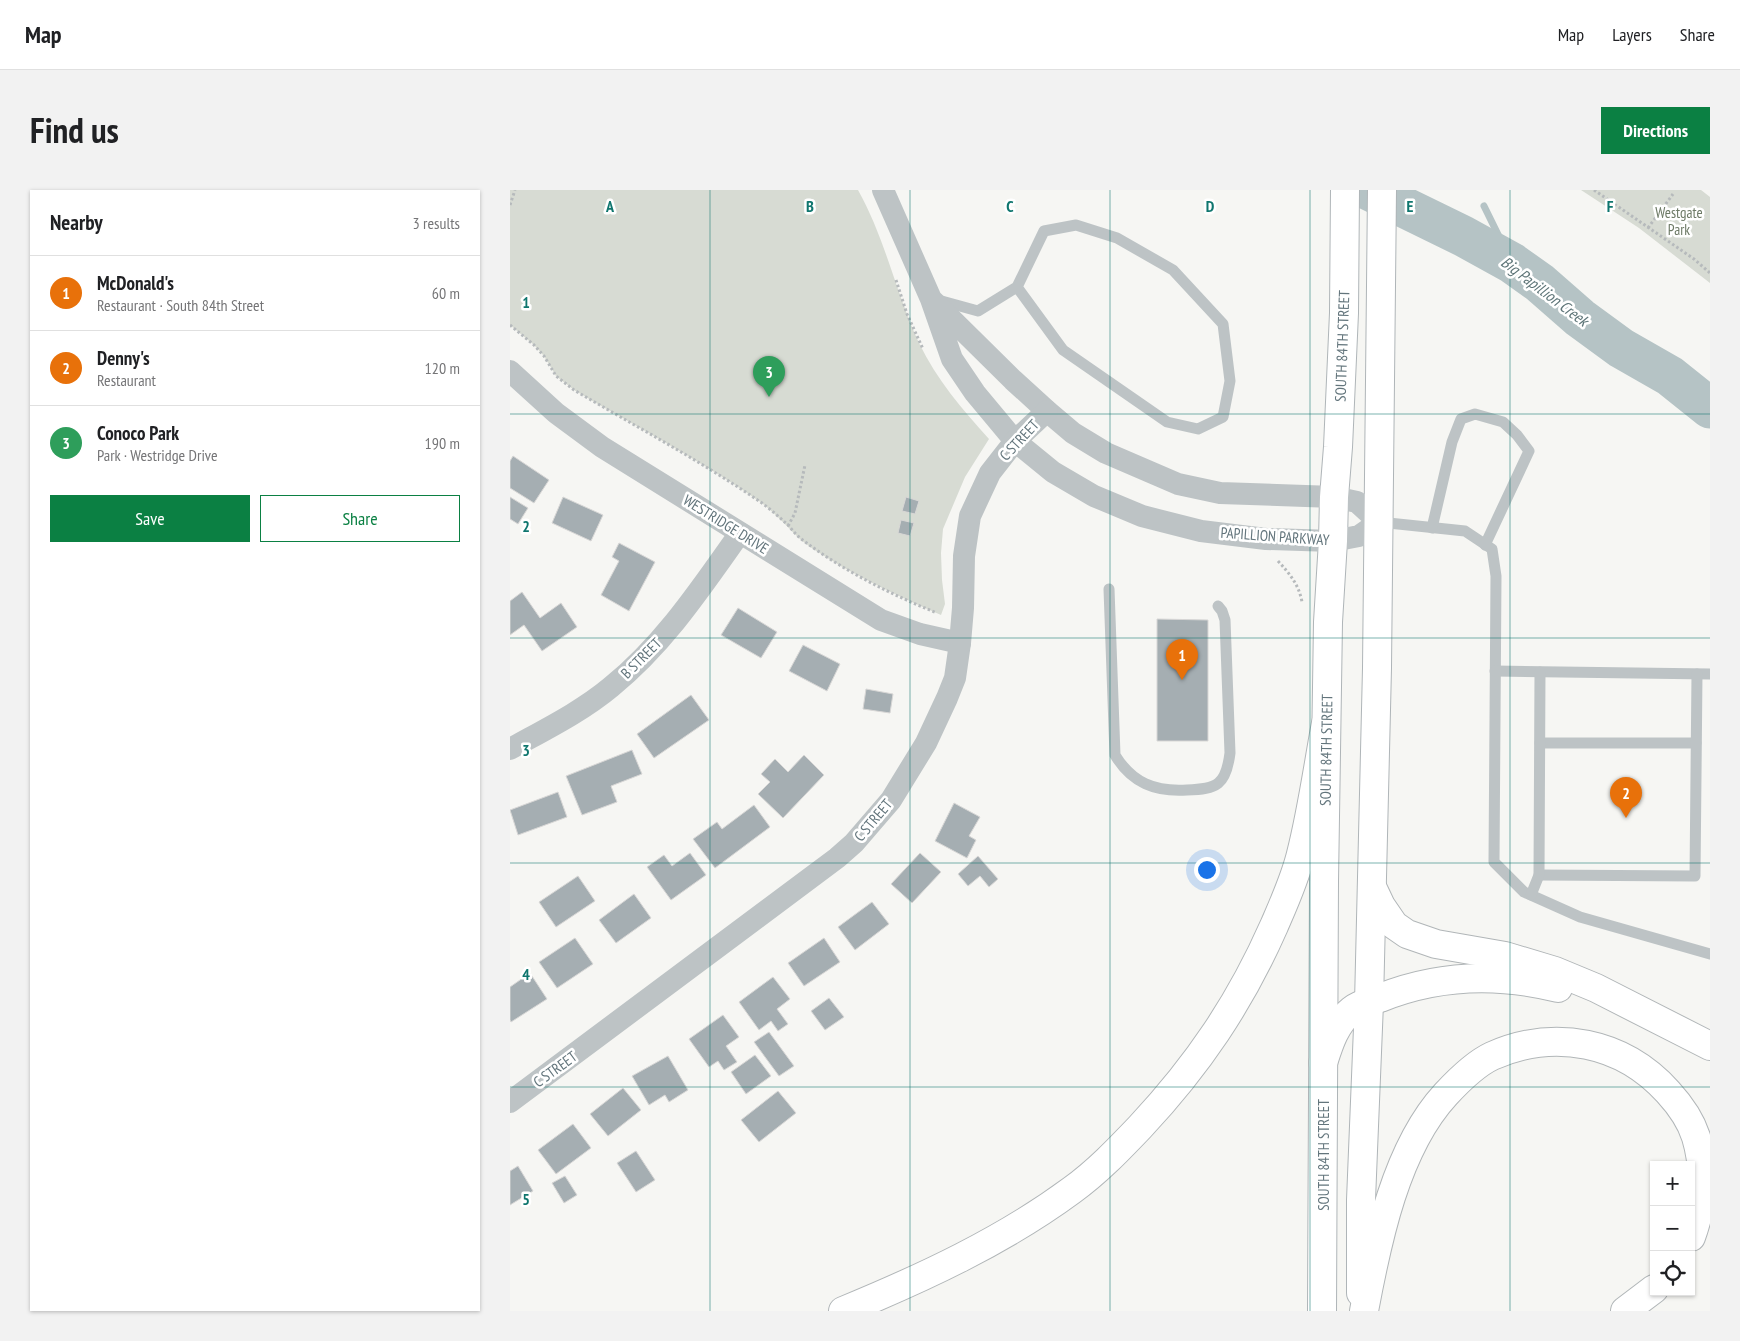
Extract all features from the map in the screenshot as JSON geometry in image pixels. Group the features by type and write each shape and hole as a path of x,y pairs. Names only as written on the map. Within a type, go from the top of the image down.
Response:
{"main road":[{"name":"SOUTH 84TH STREET","path":"1322,1311 1328,622 1344,313 1345,190"},
{"path":"1363,1311 1361,1200 1372,887 1382,190"},
{"path":"844,1311 914,1281 972,1252 1073,1190 1122,1147 1164,1102 1198,1060 1229,1014 1259,960 1286,899 1301,855 1326,723"},
{"path":"1372,887 1381,906 1394,925 1407,934 1436,944 1505,956 1554,971 1596,988 1710,1046"},
{"path":"1323,1063 1332,1036 1353,1009 1396,992 1452,979 1488,978 1546,985 1639,1010"},
{"path":"1363,1311 1379,1236 1390,1201 1414,1141 1427,1118 1445,1095 1468,1073 1491,1056 1518,1047 1544,1043 1574,1042 1605,1049 1632,1061 1663,1087 1678,1104 1696,1135 1703,1168 1701,1200 1695,1222"},
{"path":"1625,1311 1650,1292"}],"street":[{"name":"PAPILLION PARKWAY","path":"883,190 932,299 952,359 975,393 1015,441 1053,472 1094,496 1142,516 1201,531 1266,538 1333,541 1359,536 1378,522 1357,502 1334,497 1220,493 1178,484 1106,452 1073,432 1047,411 932,299"},
{"name":"WESTRIDGE DRIVE","path":"515,385 556,412 602,447 881,620 920,634 960,643"},
{"name":"C STREET","path":"510,1102 838,858 854,843 891,800 926,743 955,678 963,608 964,556 970,516 990,473 1015,441 1047,411"},
{"name":"B STREET","path":"510,749 588,704 610,688 652,650 682,613 740,532"}],"lane":[{"path":"932,299 978,312 1017,287 1044,231 1076,225 1117,238 1173,270 1223,324 1230,381 1223,417 1198,429 1167,422 1063,350 1017,287"},
{"path":"1432,528 1452,442 1461,419 1475,414 1503,422 1517,435 1529,451 1485,545"},
{"path":"1378,522 1465,531 1492,549 1496,576 1494,862 1524,892 1580,917 1710,954"},
{"path":"1109,590 1115,755 1130,775 1145,784 1160,789 1208,789 1218,784 1228,768 1230,753 1225,620 1218,606"},
{"path":"1495,671 1710,674"},
{"path":"1532,895 1539,875 1540,672"},
{"path":"1539,875 1695,876 1697,674"},
{"path":"1540,743 1696,743"}],"path":[{"path":"510,205 514,190"},
{"path":"1594,190 1694,259 1710,273"},
{"path":"1648,228 1673,194"},
{"path":"510,325 534,345 544,356 556,376 574,390 711,470 758,500 808,545 871,583 941,615"},
{"path":"788,526 795,512 805,465"},
{"path":"1273,559 1278,561 1295,581 1300,590 1303,606"}],"green space":[{"path":"510,190 858,190 876,227 911,324 926,357 951,394 989,439 965,477 943,529 941,553 945,604 941,615 902,598 839,565 810,547 756,499 734,484 574,390 556,376 544,356 510,325"},
{"name":"Westgate Park","path":"1581,190 1701,190 1710,197 1710,283 1639,228"}],"building":[{"path":"513,456 549,480 534,503 510,488 510,461"},
{"path":"510,497 528,508 518,524 510,519"},
{"path":"563,497 603,515 591,541 552,523"},
{"path":"906,497 919,501 915,514 902,511"},
{"path":"901,520 914,523 910,536 898,533"},
{"path":"619,543 655,562 629,611 601,595 619,561 612,557"},
{"path":"522,592 540,618 561,603 577,627 542,651 524,625 510,635 510,601"},
{"path":"738,608 777,632 761,658 721,635"},
{"path":"1157,619 1208,620 1208,741 1157,741"},
{"path":"803,645 840,664 827,691 789,671"},
{"path":"866,689 893,694 890,713 863,709"},
{"path":"691,695 709,720 654,758 637,734"},
{"path":"632,750 642,774 611,786 617,802 582,815 566,776"},
{"path":"804,755 824,775 783,818 758,794 770,782 761,774 775,759 788,772"},
{"path":"558,792 567,817 518,835 510,810"},
{"path":"954,803 980,817 969,836 976,840 967,858 935,841"},
{"path":"754,805 770,827 715,868 693,839 717,822 722,829"},
{"path":"690,853 706,875 671,900 647,867 664,855 672,866"},
{"path":"920,853 941,872 912,903 891,884"},
{"path":"978,856 998,879 989,887 980,876 968,886 958,874"},
{"path":"578,876 595,901 556,927 539,902"},
{"path":"634,894 651,918 616,943 599,920"},
{"path":"872,902 889,924 855,950 838,927"},
{"path":"575,938 593,964 557,988 539,962"},
{"path":"824,938 840,962 804,986 788,963"},
{"path":"530,973 547,999 511,1022 510,987"},
{"path":"773,977 790,999 777,1009 788,1024 778,1031 771,1021 759,1030 739,1002"},
{"path":"829,998 844,1017 825,1030 811,1011"},
{"path":"723,1015 739,1037 726,1046 737,1062 724,1070 718,1061 709,1067 689,1039"},
{"path":"769,1032 794,1066 779,1076 754,1042"},
{"path":"755,1055 771,1076 746,1094 731,1072"},
{"path":"668,1056 688,1090 669,1102 665,1095 649,1105 632,1076"},
{"path":"623,1088 641,1110 608,1136 590,1114"},
{"path":"778,1091 796,1113 759,1142 741,1120"},
{"path":"573,1124 591,1148 556,1174 538,1150"},
{"path":"636,1151 655,1180 636,1192 617,1163"},
{"path":"518,1166 533,1191 510,1205 510,1171"},
{"path":"565,1176 577,1195 564,1203 552,1183"}],"waterway":[{"name":"Big Papillion Creek","path":"1369,190 1463,236 1512,263 1540,283 1580,318 1621,348 1670,376 1710,408"},
{"path":"1484,206 1512,263"}],"place":[{"name":"Conoco Park","path":"769,397"},
{"name":"McDonald's","path":"1182,680"},
{"name":"Denny's","path":"1626,818"}]}
